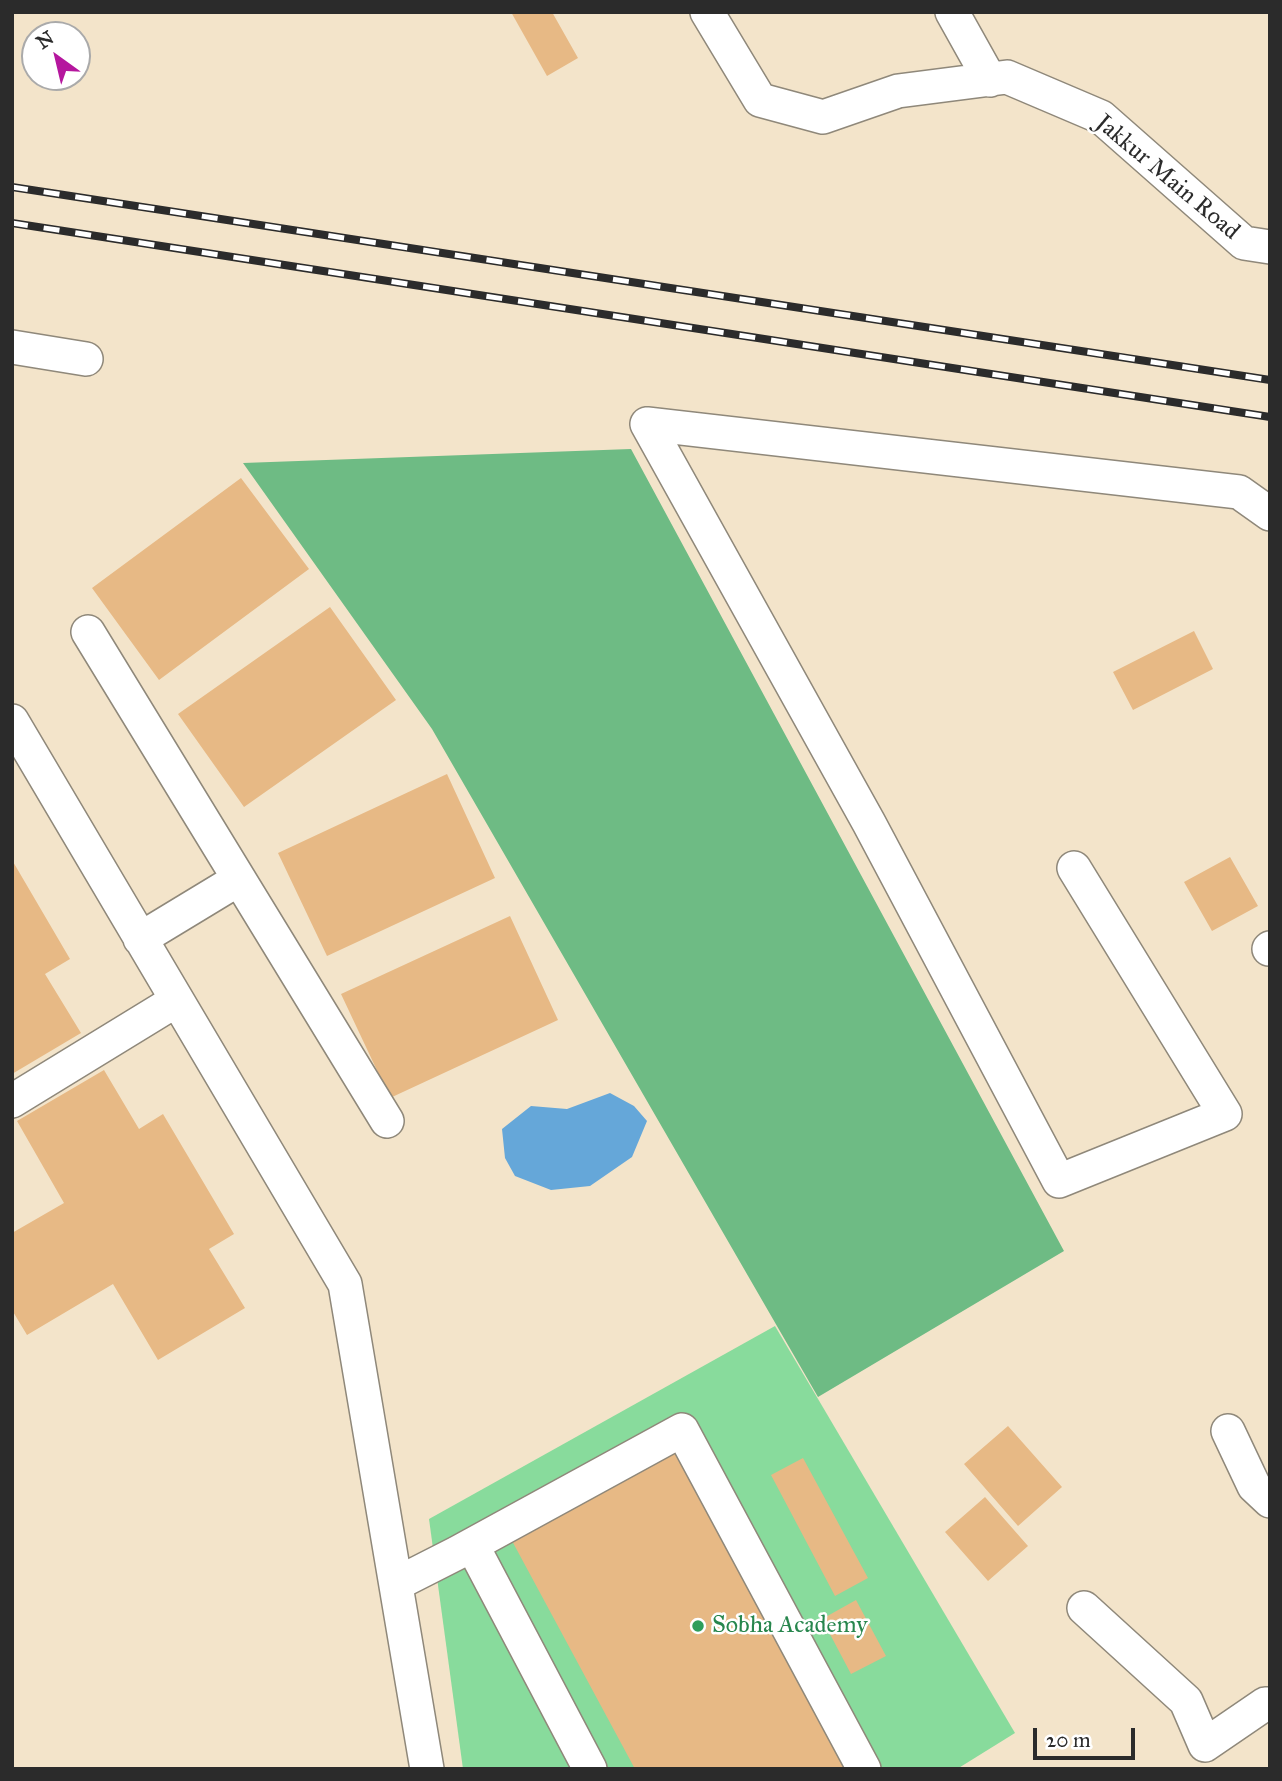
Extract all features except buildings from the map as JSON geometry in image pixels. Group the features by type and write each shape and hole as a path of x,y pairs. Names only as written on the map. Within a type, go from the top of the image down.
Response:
{"street":[{"name":"Jakkur Main Road","path":"707,12 760,100 824,117 898,91 1007,78 1101,117 1244,243 1270,247"},
{"path":"953,12 990,80"},
{"path":"12,347 86,359"},
{"path":"1074,868 1225,1114 1059,1181 869,823 647,424 1238,492 1270,514"},
{"path":"89,632 387,1122"},
{"path":"12,721 345,1284 428,1769"},
{"path":"140,939 239,879"},
{"path":"12,1101 177,1000"},
{"path":"396,1584 682,1430 864,1769"},
{"path":"1228,1432 1254,1486 1270,1501"},
{"path":"472,1545 590,1769"},
{"path":"1084,1608 1186,1701 1205,1745 1265,1704 1270,1704"}],"green space":[{"path":"631,449 1064,1251 818,1397 432,729 243,463"},
{"name":"Sobha Academy","path":"775,1326 1015,1733 957,1769 463,1769 429,1519"}],"water":[{"path":"610,1093 634,1106 647,1121 632,1157 590,1186 551,1190 515,1176 505,1158 502,1129 531,1106 567,1109"}],"railway":[{"path":"12,187 1270,380"},
{"path":"12,223 1270,417"}],"place":[{"name":"Sobha Academy","path":"698,1626"}]}
